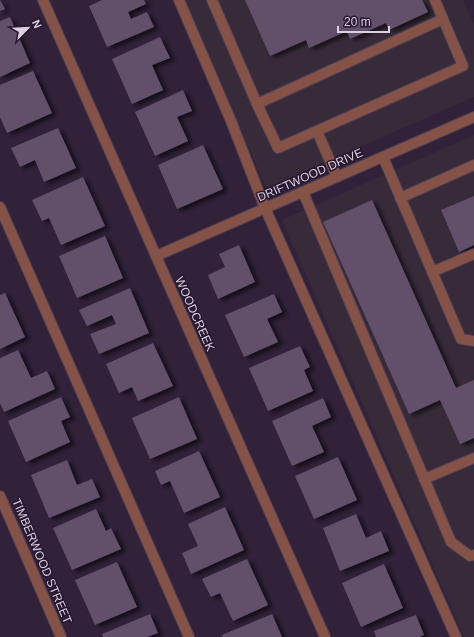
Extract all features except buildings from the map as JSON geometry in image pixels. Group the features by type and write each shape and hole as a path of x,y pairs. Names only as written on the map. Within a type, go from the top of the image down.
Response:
{"street":[{"name":"WOODCREEK","path":"43,0 325,637"},
{"path":"178,0 231,121 265,208 456,637"},
{"path":"212,0 257,104 278,148 464,66 435,0"},
{"path":"257,104 443,19"},
{"name":"DRIFTWOOD DRIVE","path":"156,256 474,116"},
{"path":"317,131 337,177"},
{"path":"383,157 461,339 474,341"},
{"path":"400,198 474,165"},
{"path":"303,192 451,542 470,556 474,555"},
{"path":"0,207 189,637"},
{"path":"432,272 474,254"},
{"path":"424,479 474,458"},
{"name":"TIMBERWOOD STREET","path":"0,496 61,637"}],"shaded area":[{"path":"184,0 463,0 474,24 474,97 266,188"},
{"path":"474,135 474,637 464,637 282,220"}]}
